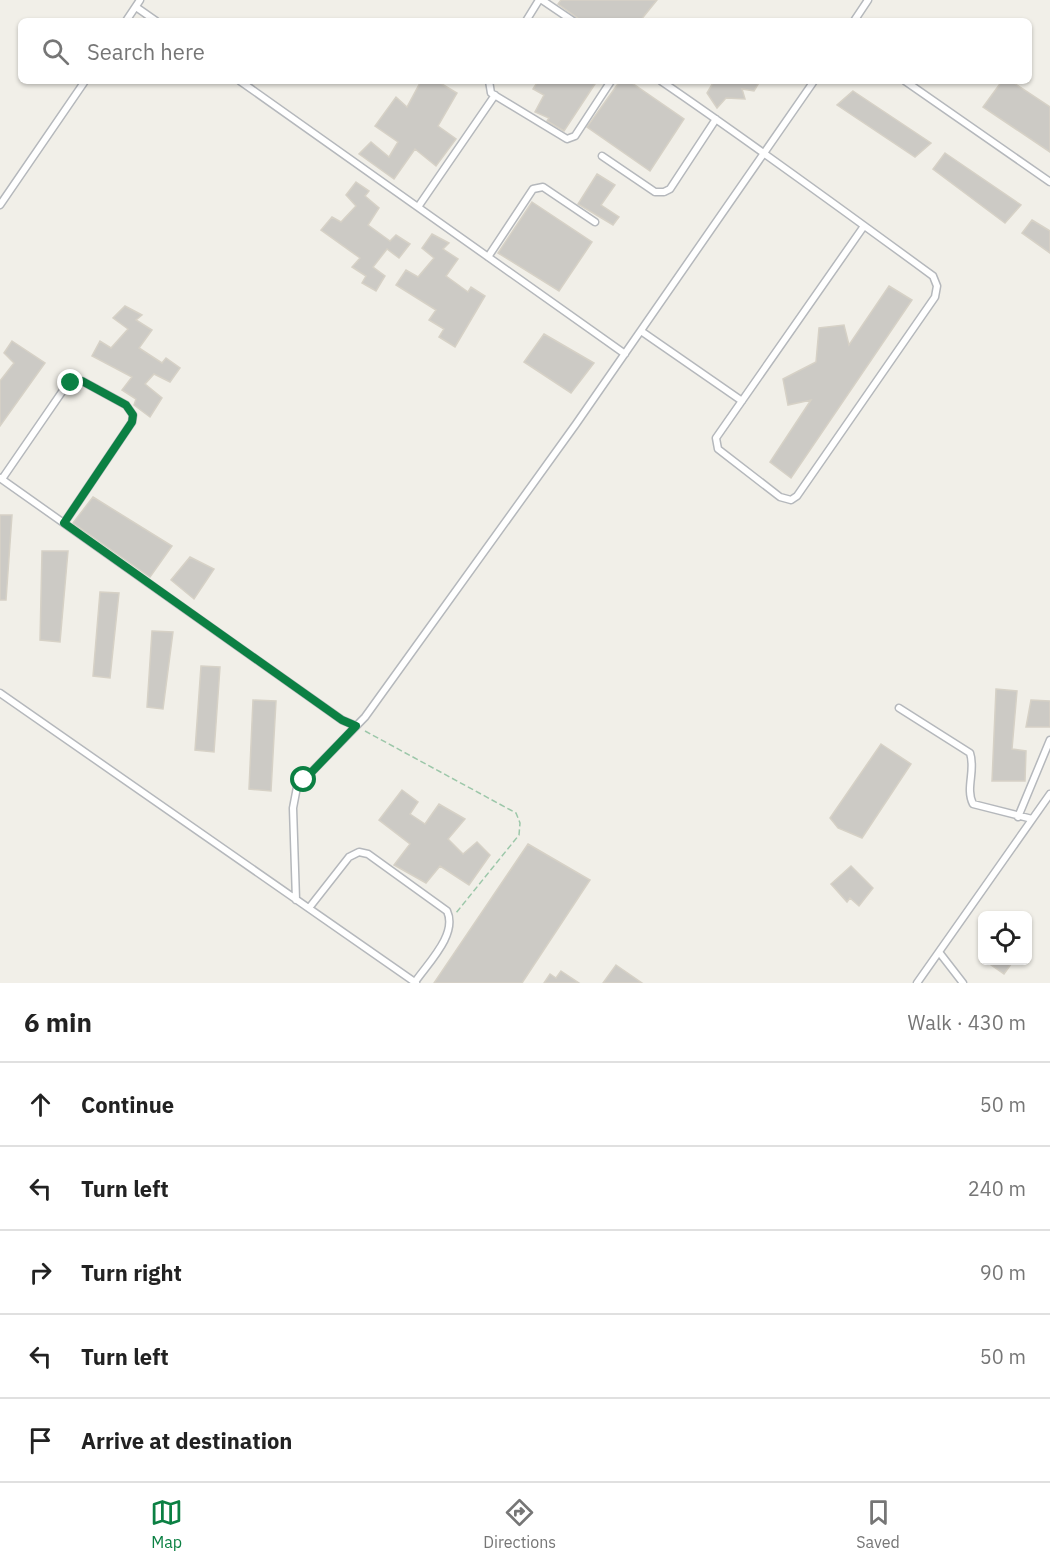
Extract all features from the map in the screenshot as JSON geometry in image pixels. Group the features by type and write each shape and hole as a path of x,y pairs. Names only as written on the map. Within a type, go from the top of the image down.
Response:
{"lane":[{"path":"128,18 140,0"},
{"path":"528,18 541,0 568,18"},
{"path":"856,18 868,0"},
{"path":"136,7 152,18"},
{"path":"0,205 83,84"},
{"path":"244,84 625,354"},
{"path":"490,84 491,93 567,139 572,139 609,84"},
{"path":"665,84 766,153 933,276 937,286 935,297 797,496 791,500 780,497 718,449 716,438 864,226"},
{"path":"296,900 293,808 297,788 356,726 625,354 812,84"},
{"path":"909,84 1050,182"},
{"path":"418,207 495,95"},
{"path":"602,156 656,192 664,192 670,189 716,119"},
{"path":"488,257 533,189 538,187 596,222"},
{"path":"641,331 742,401"},
{"path":"64,523 132,422 133,415 126,405 82,381 66,386 1,479 342,720 356,726"},
{"path":"0,693 296,900 309,909 415,982 448,933 451,920 447,911 368,854 359,852 349,857 309,909"},
{"path":"899,708 970,753 974,768 969,791 973,804 1032,819"},
{"path":"1018,817 1050,741"},
{"path":"917,983 1050,794"},
{"path":"939,952 963,983"}],"path":[{"path":"356,726 516,813 520,823 519,835 451,920"}],"building":[{"path":"561,0 657,0 642,18 578,18 558,4"},
{"path":"419,84 442,84 457,93 438,126 456,139 436,166 415,149 394,179 359,154 371,142 389,157 398,142 375,126 396,97 407,107"},
{"path":"536,84 595,84 564,131 547,121 549,118 535,112 544,95 533,89"},
{"path":"618,84 633,84 684,119 650,171 587,127"},
{"path":"712,84 758,84 754,91 742,89 745,99 726,98 717,108 707,93"},
{"path":"1000,84 1016,84 1050,107 1050,152 983,107"},
{"path":"853,91 931,143 915,157 837,105"},
{"path":"945,153 1021,205 1005,223 933,169"},
{"path":"597,174 615,185 601,205 619,217 613,225 578,204"},
{"path":"356,182 369,191 365,196 379,208 368,225 390,241 396,235 410,244 399,258 387,249 373,267 385,276 376,291 362,283 366,276 352,267 360,258 321,230 332,217 341,222 356,206 346,195"},
{"path":"532,202 592,242 559,291 498,253"},
{"path":"1032,220 1050,231 1050,253 1022,233"},
{"path":"432,234 449,243 443,249 458,259 446,276 468,292 471,287 485,296 455,347 439,337 444,329 429,320 436,310 396,285 406,270 418,277 434,258 422,248"},
{"path":"889,286 912,300 791,478 770,462 811,400 788,405 783,379 816,362 819,328 844,325 849,345"},
{"path":"125,306 142,315 136,320 152,330 139,348 162,363 166,358 180,368 170,382 154,374 145,384 162,398 150,417 134,405 136,399 122,390 132,377 92,356 100,341 111,348 128,329 113,318"},
{"path":"544,334 594,363 571,393 524,362"},
{"path":"12,341 45,363 0,426 0,381 14,363 4,353"},
{"path":"93,497 172,546 150,577 73,523"},
{"path":"0,515 12,515 6,600 0,600"},
{"path":"42,551 68,551 60,642 40,640"},
{"path":"190,557 214,569 194,599 171,580"},
{"path":"100,592 119,593 110,678 93,676"},
{"path":"152,631 173,632 163,709 147,707"},
{"path":"201,666 220,667 214,752 195,750"},
{"path":"996,689 1017,691 1012,749 1026,751 1025,781 992,781"},
{"path":"253,700 276,701 271,791 249,789"},
{"path":"1031,700 1050,701 1050,727 1026,727"},
{"path":"881,744 911,764 862,838 838,828 830,818"},
{"path":"402,790 418,802 410,814 425,824 439,804 465,819 448,839 463,854 477,842 490,855 469,885 440,866 426,883 394,865 410,844 379,820"},
{"path":"528,844 590,880 522,983 434,983"},
{"path":"851,866 873,888 859,906 850,898 847,902 831,884"},
{"path":"616,965 642,983 603,983"},
{"path":"991,965 1010,965 1004,974"},
{"path":"561,971 579,983 544,983 550,974 556,978"}],"route":[{"path":"71,383 82,381 126,405 133,415 132,422 64,523 342,720 356,726 304,780"}]}
